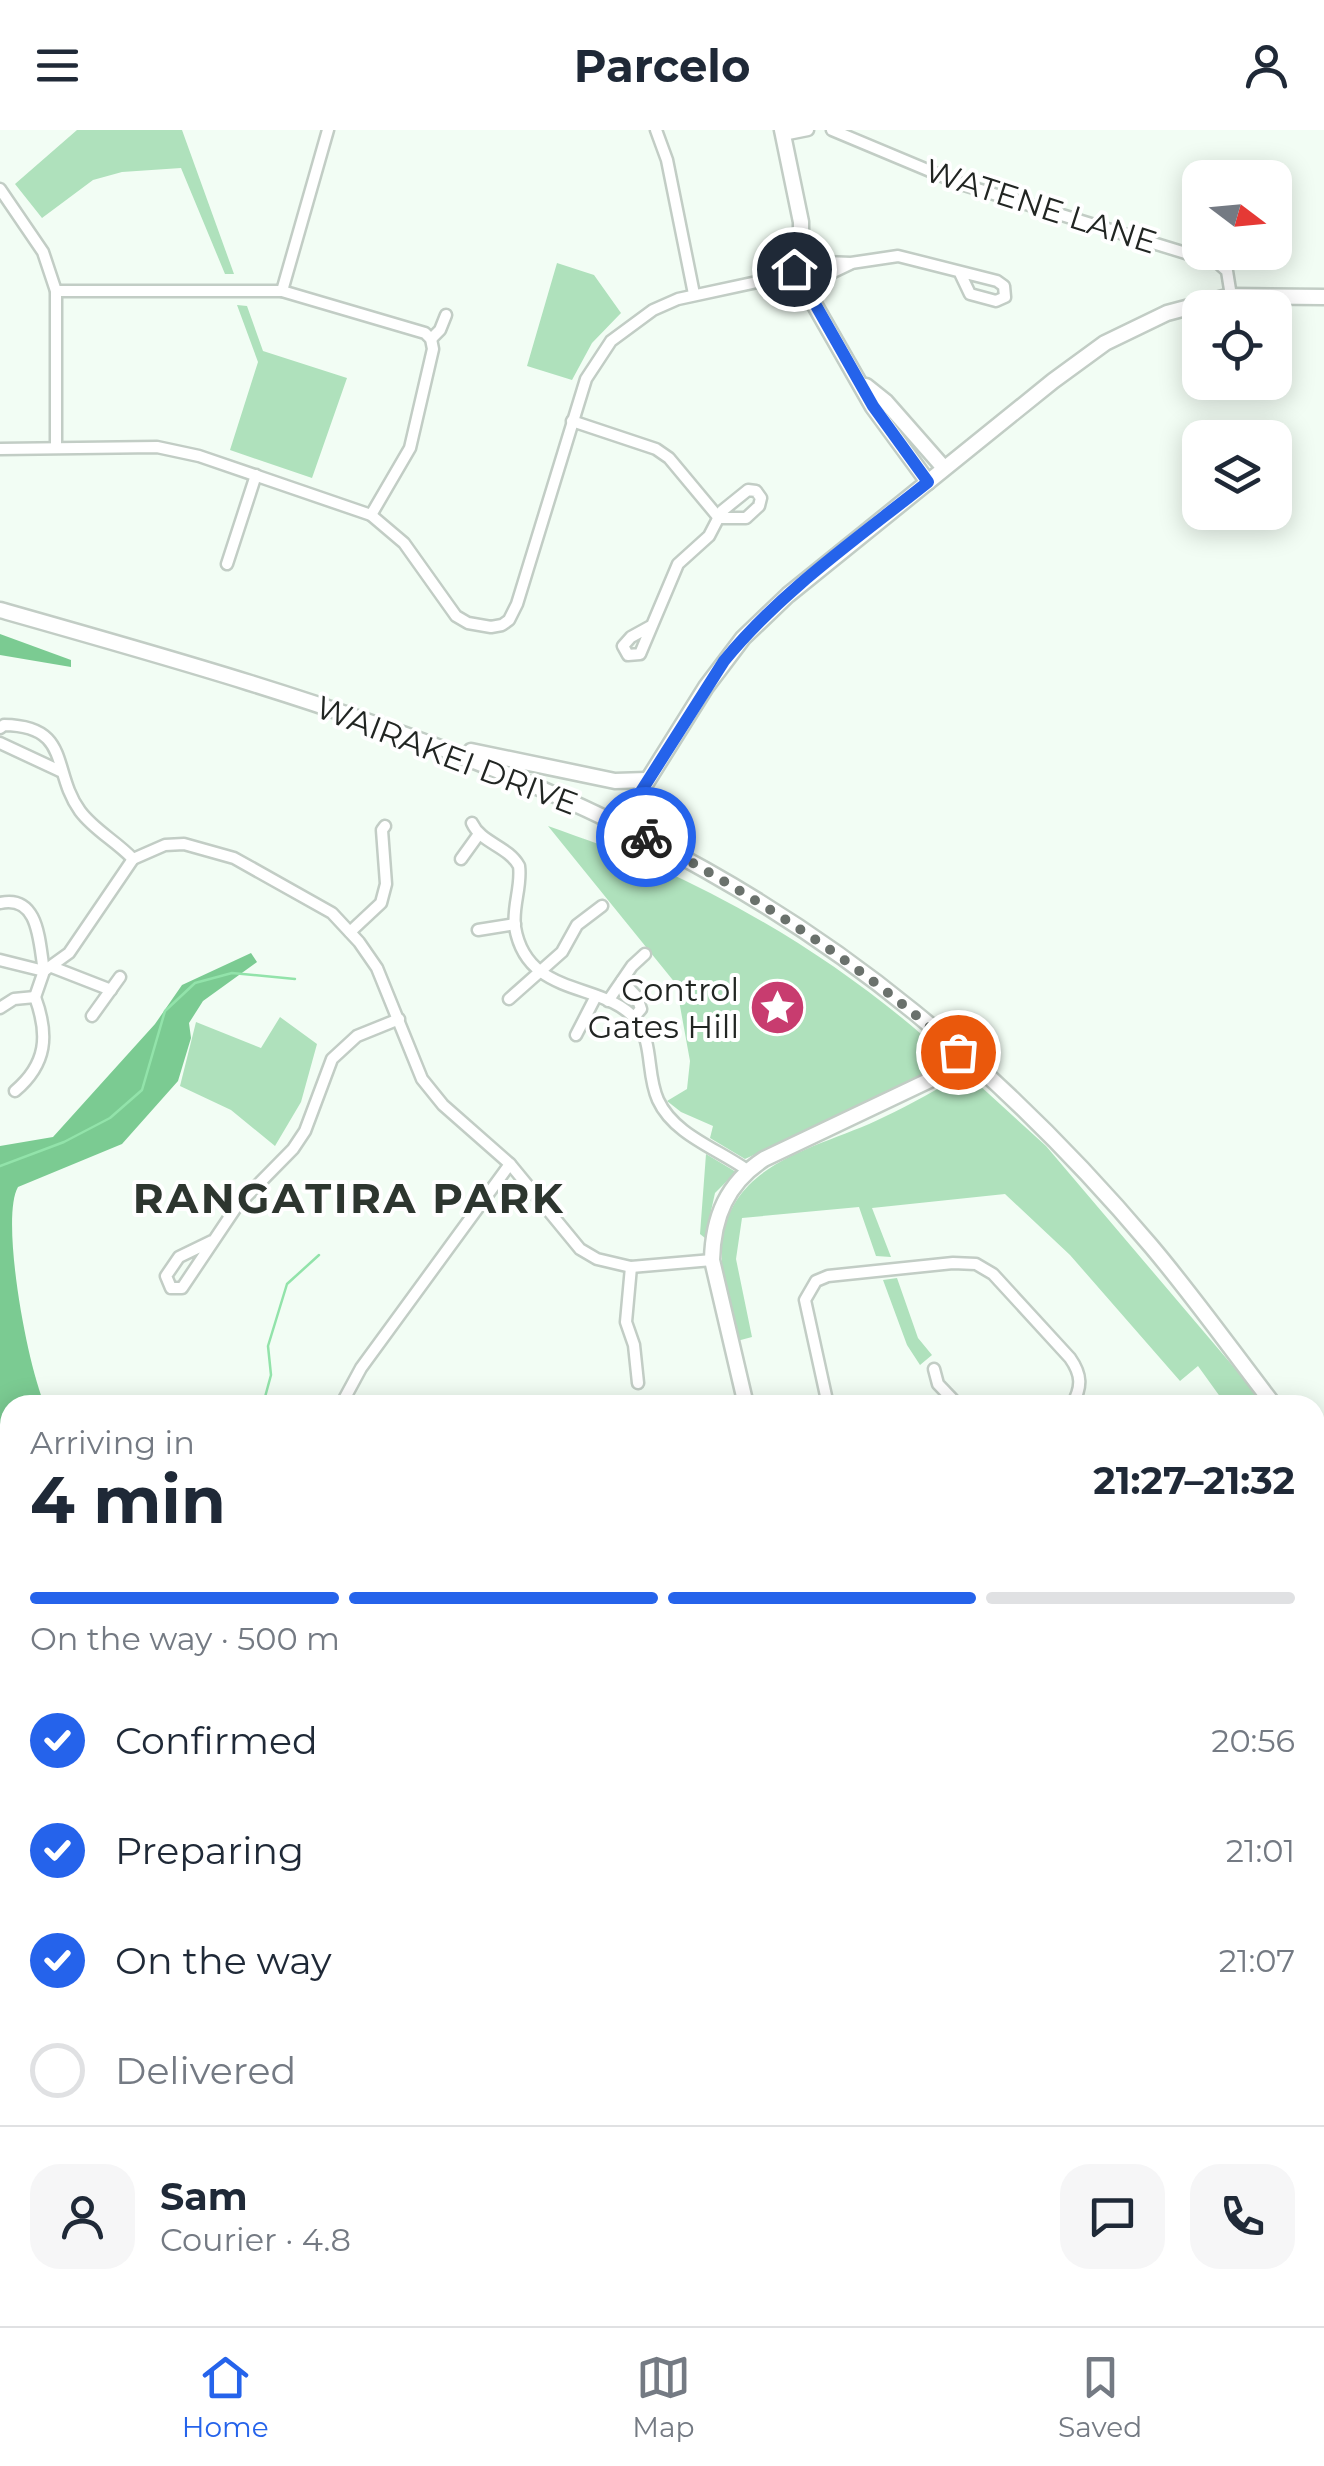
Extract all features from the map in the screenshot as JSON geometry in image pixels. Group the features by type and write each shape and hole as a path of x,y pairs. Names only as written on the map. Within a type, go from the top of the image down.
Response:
{"main road":[{"path":"782,133 822,316 873,406 928,482"},
{"path":"1292,297 1324,297"},
{"path":"621,823 706,687 743,638 788,594 1105,343 1182,309"},
{"path":"861,382 886,402 944,468"},
{"name":"WAIRAKEI DRIVE","path":"0,610 436,744 621,823 744,891 819,941 916,1014 958,1052 1118,1208 1266,1395"},
{"path":"436,744 615,781 647,780"},
{"path":"744,1395 712,1260 712,1238 722,1203 747,1170 930,1080 958,1052"}],"street":[{"path":"282,290 328,130"},
{"path":"656,130 667,160 694,294"},
{"path":"782,133 808,130"},
{"name":"WATENE LANE","path":"832,130 961,184 1199,254 1226,271 1230,290"},
{"path":"0,189 43,252 56,291 56,446"},
{"path":"0,448 158,447 256,475 371,516 404,543 456,616 480,626 502,625 517,604 586,379 611,341 652,310 694,294 898,256 960,272"},
{"path":"56,291 282,290 411,328 431,339 433,349 410,448 371,516"},
{"path":"431,339 446,315"},
{"path":"572,420 656,449 719,518 709,536 678,564 651,626"},
{"path":"228,564 256,475"},
{"path":"0,728 4,724 21,726 44,736 58,751 60,771 78,808 132,859"},
{"path":"0,743 60,771"},
{"path":"472,822 479,834 515,858 518,866 514,924 520,945 541,972 608,1001 634,1017 648,1046 653,1084 665,1111 681,1128 747,1170"},
{"path":"350,932 380,903 386,884 382,830 385,826"},
{"path":"461,859 479,834"},
{"path":"16,1091 33,1076 43,1049 35,996 48,969 69,954 132,859 166,845 202,846 234,858 307,897 332,913 350,932 377,968 422,1079 443,1105 510,1164 580,1249 597,1259 631,1267 712,1260"},
{"path":"0,903 22,905 31,913 48,969"},
{"path":"510,999 562,952 577,925 602,906"},
{"path":"478,930 514,924"},
{"path":"608,1001 645,954"},
{"path":"0,960 48,969 111,990"},
{"path":"92,1016 120,976"},
{"path":"622,980 641,1009 634,1017"},
{"path":"0,1008 14,999 35,996"},
{"path":"576,1036 595,998"},
{"path":"212,1240 176,1260 166,1276 172,1288 182,1288 236,1206 306,1131 325,1073 342,1046 356,1036 399,1019"},
{"path":"346,1395 360,1368 510,1164"},
{"path":"826,1395 804,1300 816,1281 828,1276 966,1262 993,1274 1070,1358 1080,1383 1076,1395"},
{"path":"631,1267 626,1322 634,1345 638,1383"},
{"path":"934,1368 938,1384 948,1395"}],"shaded area":[{"path":"77,130 182,130 234,274 225,274 181,168 122,172 93,180 42,218 15,184"},
{"path":"557,263 594,275 621,313 592,343 572,380 527,366"},
{"path":"237,305 247,306 263,351 347,378 312,478 230,450 258,362"},
{"path":"0,634 71,660 71,667 0,655"},
{"path":"548,826 616,850 734,905 845,974 946,1056 915,1081 745,1159 710,1138 713,1126 667,1101 687,1089 690,1061 676,984"},
{"path":"251,953 257,962 203,1001 189,1023 191,1038 178,1081 122,1144 18,1187 13,1204 14,1259 42,1395 0,1395 0,1146 53,1137 155,1024 182,985"},
{"path":"280,1017 317,1044 301,1102 275,1146 231,1110 180,1086 196,1022 261,1048"},
{"path":"966,1073 1046,1146 1258,1395 1219,1395 1198,1366 1180,1381 1070,1255 1005,1194 872,1208 891,1257 876,1256 859,1207 742,1218 736,1259 752,1337 737,1341 724,1279 722,1242 729,1214 743,1192 761,1174 784,1160 915,1101"},
{"path":"706,1154 736,1172 715,1193 705,1238 700,1234"},
{"path":"897,1278 918,1338 932,1355 920,1365 907,1345 883,1280"}],"waterway":[{"path":"0,1166 64,1142 110,1118 142,1090 165,1011 195,983 232,973 295,979"},
{"path":"266,1395 271,1375 268,1346 287,1284 319,1255"}],"way so far":[{"path":"646,837 744,891 819,941 876,982 958,1052"}],"place":[{"name":"Control Gates Hill","path":"778,1007"}],"district":[{"name":"RANGATIRA PARK","path":"349,1198"}],"route":[{"path":"646,837 621,823 724,661 788,594 928,482 873,406 806,288 798,284 794,269"}]}
